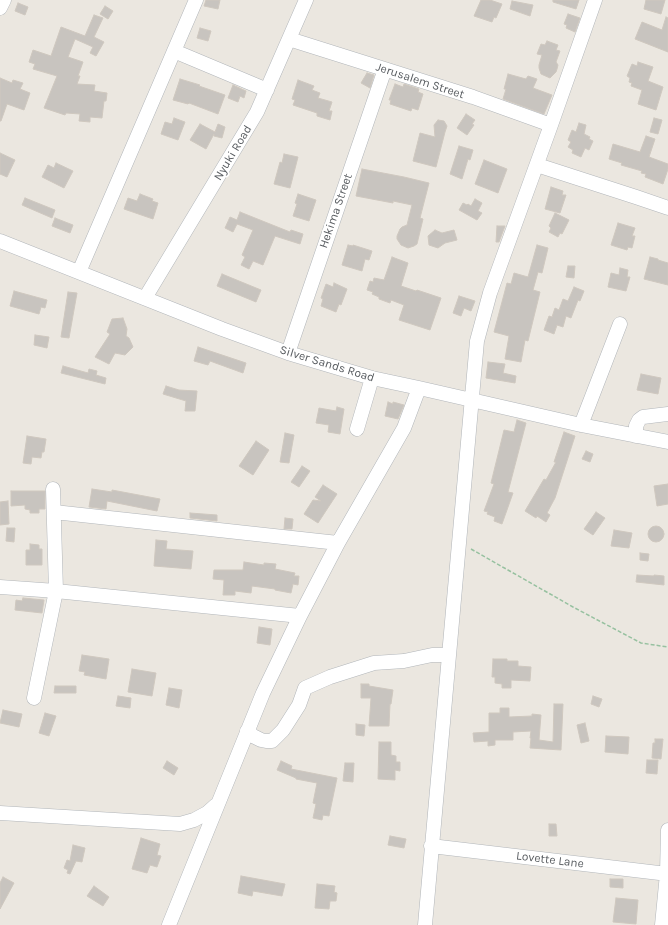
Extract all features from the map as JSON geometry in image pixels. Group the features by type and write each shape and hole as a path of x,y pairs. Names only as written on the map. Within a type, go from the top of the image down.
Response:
{"street":[{"path":"0,8 4,0"},
{"path":"79,272 196,0"},
{"name":"Nyuki Road","path":"146,298 257,112 306,0"},
{"path":"425,925 477,341 488,300 595,0"},
{"name":"Jerusalem Street","path":"289,38 473,97 551,125"},
{"path":"174,51 267,90"},
{"name":"Hekima Street","path":"288,353 385,69"},
{"path":"537,165 668,208"},
{"name":"Silver Sands Road","path":"0,241 222,329 288,353 372,378 581,425 668,442"},
{"path":"581,425 620,324"},
{"path":"357,429 372,378"},
{"path":"170,925 263,693 300,616 338,543 404,428 419,388"},
{"path":"636,436 636,426 639,420 643,417 668,414"},
{"path":"34,698 56,591 53,489"},
{"path":"54,512 338,543"},
{"path":"0,587 56,591 300,616"},
{"path":"247,731 261,740 272,741 283,730 299,705 303,690 330,677 374,663 404,661 432,655 449,655"},
{"path":"0,813 180,824 194,820 207,813 218,803"},
{"path":"662,925 667,874 668,830"},
{"name":"Lovette Lane","path":"431,846 667,874"}],"path":[{"path":"459,542 573,607 641,643 668,647"}],"building":[{"path":"206,0 220,0 218,9 204,6"},
{"path":"481,0 490,0 502,4 496,18 494,17 492,22 474,16"},
{"path":"553,0 579,0 576,9 553,2"},
{"path":"646,0 665,0 661,14 644,9"},
{"path":"512,1 533,5 530,16 510,9"},
{"path":"18,3 28,7 25,15 15,11"},
{"path":"105,6 113,11 108,19 100,14"},
{"path":"568,14 580,18 575,32 566,28 567,25 564,24"},
{"path":"94,15 103,18 94,37 104,42 96,56 90,53 93,47 75,39 68,57 83,62 77,84 95,85 94,91 107,93 106,101 104,101 102,118 90,117 90,122 79,121 80,114 66,113 65,115 44,108 57,76 33,69 35,64 29,62 33,50 51,56 61,27 85,36"},
{"path":"666,17 668,18 668,52 635,39 642,22 662,30"},
{"path":"200,28 211,31 208,41 197,38"},
{"path":"547,41 558,45 556,50 560,51 556,62 558,65 556,72 550,78 541,74 539,65 542,55 537,54 541,44 545,45"},
{"path":"638,62 653,67 648,81 663,87 656,110 638,104 642,90 631,86 632,83 629,82 630,78 627,76 632,64 637,66"},
{"path":"367,73 374,75 370,88 361,83"},
{"path":"508,74 526,79 528,76 537,79 533,88 552,95 544,114 503,99"},
{"path":"0,78 12,83 13,80 23,83 20,89 30,93 24,110 7,104 1,121 0,121"},
{"path":"180,79 225,95 218,114 189,103 173,100"},
{"path":"298,80 314,86 312,90 320,93 318,98 332,102 329,111 332,111 330,120 317,116 317,113 293,105 295,100 292,99"},
{"path":"395,84 403,87 404,84 419,89 418,92 423,94 418,110 412,108 411,111 390,104 391,100 389,100"},
{"path":"233,85 246,91 244,98 240,96 238,102 228,98"},
{"path":"466,114 475,120 472,124 474,125 467,135 457,128"},
{"path":"174,118 185,122 178,140 161,134 165,122 172,124"},
{"path":"654,118 662,120 658,134 650,132"},
{"path":"438,120 444,121 447,126 436,167 413,161 420,133 435,137 434,125"},
{"path":"579,123 586,125 584,134 590,137 589,139 593,141 589,150 585,148 581,157 572,153 573,150 568,147 571,142 568,140 572,130 576,132"},
{"path":"200,124 215,132 218,124 225,127 222,138 214,136 214,134 206,149 190,140"},
{"path":"646,136 655,139 649,157 668,164 668,169 663,184 645,177 646,174 641,173 642,171 621,165 622,163 609,159 613,144 640,152"},
{"path":"459,146 473,150 470,160 468,159 462,179 450,174"},
{"path":"0,153 15,160 7,177 0,174"},
{"path":"284,154 298,157 290,188 274,184 280,162 282,163"},
{"path":"484,160 507,169 498,193 475,184"},
{"path":"56,163 73,171 64,188 42,177 48,165 54,168"},
{"path":"362,169 429,183 420,218 423,219 417,244 408,248 401,245 397,239 400,229 407,225 412,205 356,196"},
{"path":"551,187 563,191 562,195 566,195 560,213 545,209"},
{"path":"140,194 153,199 152,201 158,203 153,219 124,209 128,198 137,201"},
{"path":"298,194 316,200 309,221 293,216 297,204 295,203"},
{"path":"25,198 55,210 52,218 22,205"},
{"path":"475,199 482,203 478,211 482,213 477,220 459,210 463,203 471,206"},
{"path":"240,212 290,232 291,230 303,234 300,244 275,236 263,265 253,261 249,269 241,265 245,257 242,255 253,230 237,224 233,232 225,228 230,217 237,220"},
{"path":"555,213 569,220 562,234 560,233 558,237 549,232 551,228 549,226"},
{"path":"55,218 73,225 70,233 52,226"},
{"path":"618,223 635,228 632,236 635,236 632,248 628,247 627,250 611,245"},
{"path":"497,226 505,226 499,242 496,242"},
{"path":"435,230 442,233 454,230 457,240 445,243 438,248 429,245 428,236"},
{"path":"348,245 353,245 372,251 369,260 365,259 362,271 342,265"},
{"path":"537,245 548,248 542,273 538,272 533,290 540,292 528,341 525,340 521,362 505,359 509,336 494,332 507,283 511,284 514,273 528,277"},
{"path":"392,257 408,263 401,286 441,298 430,330 399,320 404,305 391,300 390,303 379,299 379,297 372,294 373,292 367,290 370,281 373,282 374,278 384,280"},
{"path":"650,257 668,263 668,285 644,279"},
{"path":"568,266 575,266 574,278 566,277"},
{"path":"620,268 628,270 627,277 630,277 626,291 608,287 611,273 619,275"},
{"path":"222,274 261,290 256,302 217,286"},
{"path":"334,283 347,289 341,305 339,304 336,312 321,306 323,299 321,298 326,284 333,287"},
{"path":"574,287 584,291 580,301 578,300 571,318 566,316 563,327 557,325 554,334 544,330 549,316 552,317 555,308 559,310 563,299 568,301"},
{"path":"14,291 47,300 45,308 41,307 39,314 10,306"},
{"path":"68,292 77,293 69,338 61,337"},
{"path":"459,296 475,301 471,311 464,308 461,316 453,313"},
{"path":"123,318 127,329 126,336 129,338 133,347 125,355 115,353 109,364 95,357 110,334 107,332 112,319"},
{"path":"35,335 49,337 47,348 34,345"},
{"path":"198,347 246,363 243,373 210,361 208,365 194,361"},
{"path":"488,362 505,364 503,373 516,376 515,383 486,378"},
{"path":"63,366 88,373 89,369 97,371 96,375 106,378 105,384 61,373"},
{"path":"641,374 661,378 658,394 637,390"},
{"path":"166,386 179,390 197,391 195,411 185,411 186,401 163,394"},
{"path":"388,402 404,405 398,419 385,416"},
{"path":"337,407 344,409 340,434 328,432 329,425 316,423 319,408 336,411"},
{"path":"517,420 526,423 508,492 513,493 502,524 494,521 495,517 484,511 494,484 491,483 504,430 514,432"},
{"path":"564,432 575,436 555,498 547,513 550,515 546,522 525,511 556,462 554,462"},
{"path":"285,433 294,435 289,463 280,462"},
{"path":"27,436 46,439 44,452 42,452 41,458 32,457 31,464 23,463"},
{"path":"256,441 269,450 253,475 239,466"},
{"path":"586,451 593,454 590,462 582,459"},
{"path":"302,466 310,471 299,487 291,482"},
{"path":"668,484 668,504 657,506 654,486"},
{"path":"323,485 337,494 318,523 304,514 313,500 321,501 315,497"},
{"path":"92,489 112,492 112,490 160,499 157,511 107,501 106,509 89,507"},
{"path":"11,491 45,491 45,509 39,509 39,513 30,513 30,510 25,509 25,505 11,506"},
{"path":"8,501 9,524 0,525 0,502"},
{"path":"596,512 605,518 593,535 584,529"},
{"path":"190,513 217,515 217,521 190,518"},
{"path":"285,518 293,519 292,529 284,529"},
{"path":"656,526 662,528 664,534 662,540 656,542 650,540 648,534 650,528"},
{"path":"7,528 15,528 14,542 6,541"},
{"path":"614,530 632,533 629,548 611,546"},
{"path":"156,540 167,541 166,549 193,551 191,569 154,566"},
{"path":"30,544 39,545 39,549 42,549 42,565 26,565 26,550 30,550"},
{"path":"640,553 649,554 648,561 640,560"},
{"path":"244,562 264,565 264,563 276,564 275,569 295,573 294,576 299,576 298,585 293,584 291,593 252,586 251,593 235,591 235,595 223,595 224,580 213,579 214,570 243,570"},
{"path":"637,575 664,576 664,585 636,582"},
{"path":"23,598 44,600 42,613 15,610 16,600 22,601"},
{"path":"259,627 272,629 270,645 257,643"},
{"path":"82,655 109,659 106,679 84,675 85,672 79,671"},
{"path":"493,659 518,661 518,666 531,667 530,681 511,680 511,688 502,688 502,684 495,683 495,677 492,677"},
{"path":"132,669 156,673 152,696 128,692"},
{"path":"361,684 369,684 369,686 393,690 390,704 389,726 369,726 371,698 361,698"},
{"path":"55,686 76,686 76,693 54,693"},
{"path":"169,688 182,690 179,708 166,705"},
{"path":"118,696 131,698 130,708 116,706"},
{"path":"593,696 602,699 599,707 591,704"},
{"path":"554,704 563,704 561,750 530,748 531,731 513,732 513,740 495,740 495,745 488,746 488,741 474,742 473,733 489,732 489,713 500,713 500,708 509,708 509,717 532,716 532,714 541,715 539,740 553,742"},
{"path":"3,710 22,714 19,727 0,723"},
{"path":"45,713 56,716 49,736 39,733"},
{"path":"585,723 589,741 581,743 577,725"},
{"path":"356,724 365,725 364,736 356,735"},
{"path":"606,736 629,737 628,754 605,752"},
{"path":"655,739 663,739 661,759 652,758 653,743 655,743"},
{"path":"379,742 391,742 391,755 396,756 396,762 400,762 400,771 395,770 395,780 378,779"},
{"path":"647,760 658,760 657,774 646,773"},
{"path":"167,761 178,768 174,775 163,768"},
{"path":"281,761 292,766 291,769 337,778 329,816 323,815 322,820 313,818 316,804 313,803 317,783 296,779 277,770"},
{"path":"345,763 354,763 353,782 343,781"},
{"path":"549,824 556,824 557,836 549,836"},
{"path":"390,836 406,839 404,848 388,845"},
{"path":"141,838 160,844 157,855 161,856 157,867 150,865 147,873 132,869"},
{"path":"73,845 85,848 82,862 76,861 70,874 67,873 68,870 64,868 67,860 70,861"},
{"path":"241,876 285,884 282,896 253,891 252,896 238,893"},
{"path":"3,877 14,883 0,909 0,883"},
{"path":"610,879 623,879 623,888 610,887"},
{"path":"317,884 335,886 334,892 337,893 336,901 330,901 329,909 315,908"},
{"path":"94,886 109,897 103,906 87,896"},
{"path":"616,898 638,900 636,924 613,922"}]}
